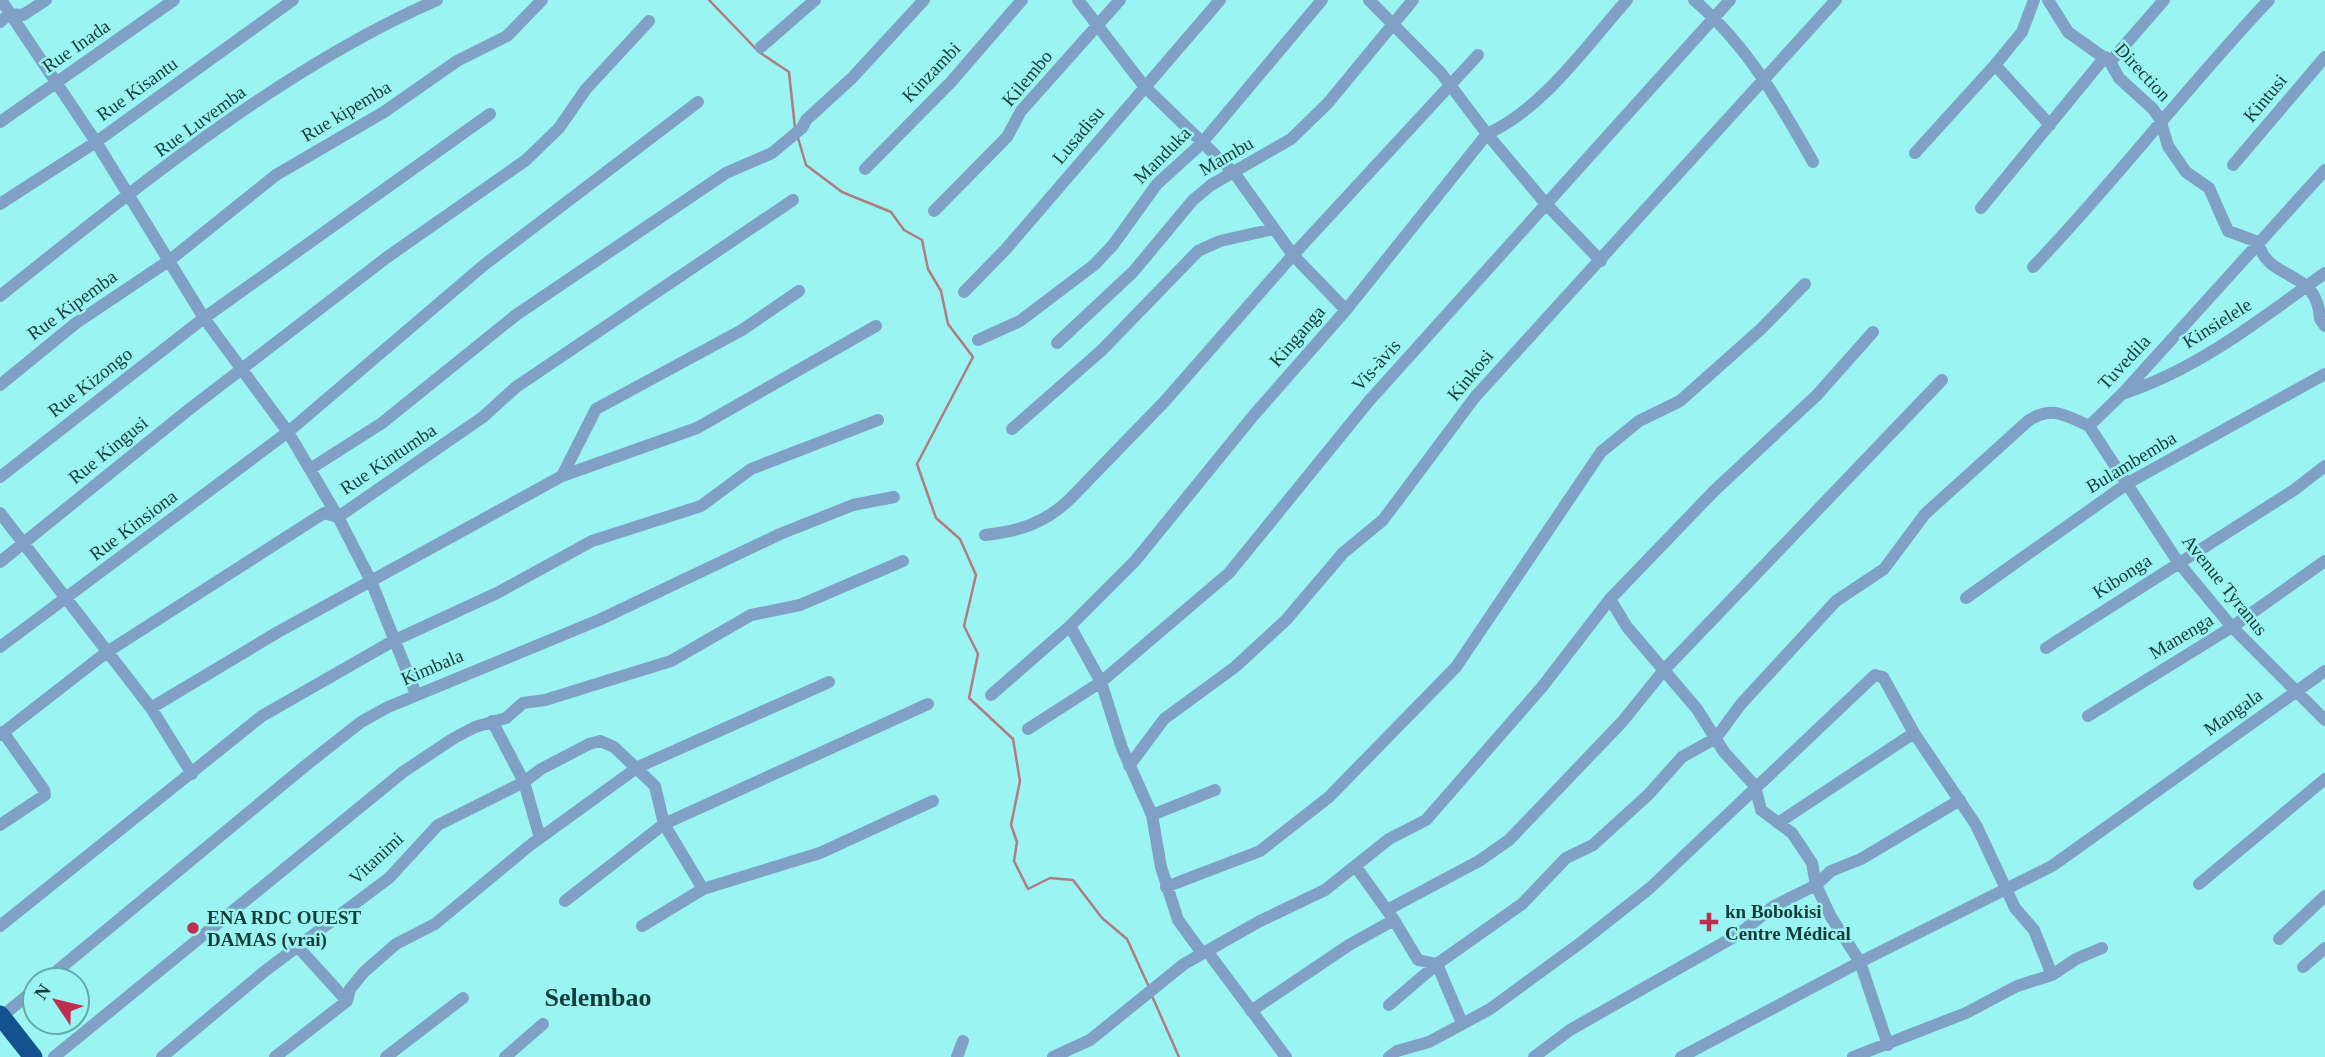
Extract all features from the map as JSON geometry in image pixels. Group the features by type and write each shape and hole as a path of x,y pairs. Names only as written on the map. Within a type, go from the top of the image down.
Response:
{"highway":[{"path":"0,1016 33,1057"}],"street":[{"path":"1,0 5,18 57,83 204,318 288,432 338,517 371,581 416,694"},
{"path":"5,18 23,15 46,0"},
{"name":"Rue Inada","path":"0,122 174,0"},
{"name":"Rue Kisantu","path":"0,204 96,142 293,0"},
{"name":"Rue Luvemba","path":"0,296 128,197 298,75 437,0"},
{"name":"Rue kipemba","path":"170,260 276,175 384,112 457,61 507,36 542,0"},
{"path":"761,47 815,0"},
{"path":"310,469 382,423 516,315 726,173 772,153 802,128 806,120 852,78 924,0"},
{"name":"Kinzambi","path":"865,169 951,82 1022,0"},
{"path":"1078,0 1144,86 1235,174 1293,255 1346,310"},
{"name":"Kilembo","path":"934,211 1007,137 1021,111 1120,0"},
{"name":"Lusadisu","path":"964,292 1006,249 1220,0"},
{"name":"Manduka","path":"978,340 1020,321 1094,265 1113,245 1157,184 1201,144 1322,0"},
{"path":"1369,0 1450,84 1487,134 1546,204 1601,261"},
{"name":"Mambu","path":"1057,343 1133,272 1193,200 1211,185 1235,174 1292,139 1328,103 1413,0"},
{"name":"Kinganga","path":"991,695 1070,626 1135,561 1195,492 1253,416 1346,310 1487,134 1500,128 1545,94 1627,0"},
{"path":"1695,0 1714,17 1766,78 1813,162"},
{"name":"Vis-àvis","path":"1028,729 1101,682 1244,558 1369,401 1730,0"},
{"name":"Kinkosi","path":"1129,766 1164,719 1235,667 1286,620 1343,553 1383,520 1475,397 1836,0"},
{"path":"1915,153 2022,32 2034,0"},
{"path":"1981,208 2050,125 2164,0"},
{"path":"2033,267 2101,195 2161,119 2269,0"},
{"name":"Direction","path":"2051,2 2068,32 2108,60 2119,78 2161,119 2168,146 2186,172 2209,188 2228,231 2258,242 2262,255 2270,265 2292,275 2305,287 2320,304 2320,320 2325,326"},
{"name":"Rue Kingusi","path":"0,562 187,411 242,372 386,258 526,160 559,128 586,89 649,21"},
{"path":"985,535 1026,529 1059,510 1165,401 1293,255 1478,55"},
{"name":"Kintusi","path":"2233,165 2325,57"},
{"path":"1995,65 2050,125"},
{"name":"Rue Kinsiona","path":"0,647 288,432 484,265 698,102"},
{"name":"Rue Kizongo","path":"0,477 204,318 490,114"},
{"name":"Tuvedila","path":"2089,426 2123,393 2325,170"},
{"name":"Rue Kintumba","path":"2,733 107,652 324,513 338,517 483,417 516,387 793,200"},
{"path":"1012,429 1102,350 1198,251 1220,242 1275,229"},
{"name":"Rue Kipemba","path":"0,385 76,323 170,260"},
{"name":"Kinsielele","path":"2123,393 2158,382 2230,340 2325,273"},
{"path":"1166,887 1260,851 1329,797 1456,667 1601,452 1639,421 1680,401 1761,329 1805,284"},
{"path":"562,476 596,409 742,330 799,291"},
{"path":"151,708 243,652 562,476 697,428 876,326"},
{"path":"1053,1057 1090,1041 1184,964 1325,890 1389,839 1430,816 1542,687 1610,599 1714,491 1816,395 1872,332"},
{"name":"Bulambemba","path":"1966,597 2128,483 2325,374"},
{"path":"1251,1011 1391,915 1510,840 1622,722 1664,670 1942,380"},
{"path":"1389,1005 1437,964 1522,904 1566,858 1593,845 1649,794 1682,757 1716,738 1741,704 1836,601 1884,569 1925,514 2038,414 2054,411 2089,426"},
{"path":"0,926 262,716 393,641 497,593 592,541 701,506 751,469 878,420"},
{"name":"Avenue Tyranus","path":"2089,426 2178,562 2232,627 2294,692 2325,720"},
{"name":"Kibonga","path":"2046,648 2294,490 2325,467"},
{"name":"Kimbala","path":"63,966 361,723 416,694 599,620 780,534 853,505 894,497"},
{"path":"0,513 151,708 192,774"},
{"path":"54,1057 403,772 454,738 492,721 506,718 523,703 545,700 671,662 751,615 800,605 903,561"},
{"name":"Manenga","path":"2088,716 2232,627 2325,561"},
{"path":"1610,599 1627,627 1698,709 1736,766 1755,786 1761,810 1803,846 1812,863 1816,885 1831,917 1860,962 1888,1045"},
{"path":"1070,626 1101,682 1129,766 1152,815 1166,887 1178,920 1286,1057"},
{"name":"Mangala","path":"1681,1057 1860,962 2052,866 2325,671"},
{"path":"1389,1057 1397,1051 1429,1042 1490,1009 1650,888 1755,786 1817,733 1875,675 1883,677 1914,733 1989,848 2015,908 2034,930 2052,975"},
{"path":"275,1057 347,1001 351,989 364,972 396,944 435,924 540,838 639,767 829,682"},
{"path":"565,901 664,824 928,704"},
{"path":"492,721 524,782 540,838"},
{"path":"0,825 45,795 2,733"},
{"path":"1778,823 1914,733"},
{"name":"Vitanimi","path":"162,1057 298,947 389,878 438,825 524,782 575,750 600,741 614,747 639,767"},
{"path":"639,767 655,786 664,824 703,889"},
{"path":"2199,884 2325,779"},
{"path":"1152,815 1215,790"},
{"path":"1534,1057 1570,1030 1619,1005 1739,934 1774,906 1816,885 1831,871 1861,859 1960,800"},
{"path":"642,926 703,889 820,853 933,801"},
{"path":"1356,867 1391,915 1418,960 1437,964"},
{"path":"2279,939 2325,896"},
{"path":"298,947 347,1001"},
{"path":"1853,1057 1966,1013 2017,986 2052,975 2076,959 2102,948"},
{"path":"2303,967 2325,948"},
{"path":"1437,964 1462,1023"},
{"path":"386,1057 463,998"},
{"path":"0,1016 21,1000"},
{"path":"505,1057 543,1024"},
{"path":"957,1057 963,1041"}],"waterway":[{"path":"709,0 759,52 789,72 795,128"},
{"path":"798,138 806,165 842,192 891,212 904,230 922,240 928,269 941,291 948,324 973,357 917,464 936,518 960,539 976,575 964,626 978,654 969,698 1013,739 1020,781 1011,825 1017,842 1014,861 1028,889 1050,878 1073,880 1102,918 1127,939 1149,987"},
{"path":"1152,996 1179,1057"}],"place":[{"name":"kn Bobokisi Centre Médical","path":"1709,922"},
{"name":"ENA RDC OUEST DAMAS (vrai)","path":"193,928"}],"district":[{"name":"Selembao","path":"598,997"}]}
